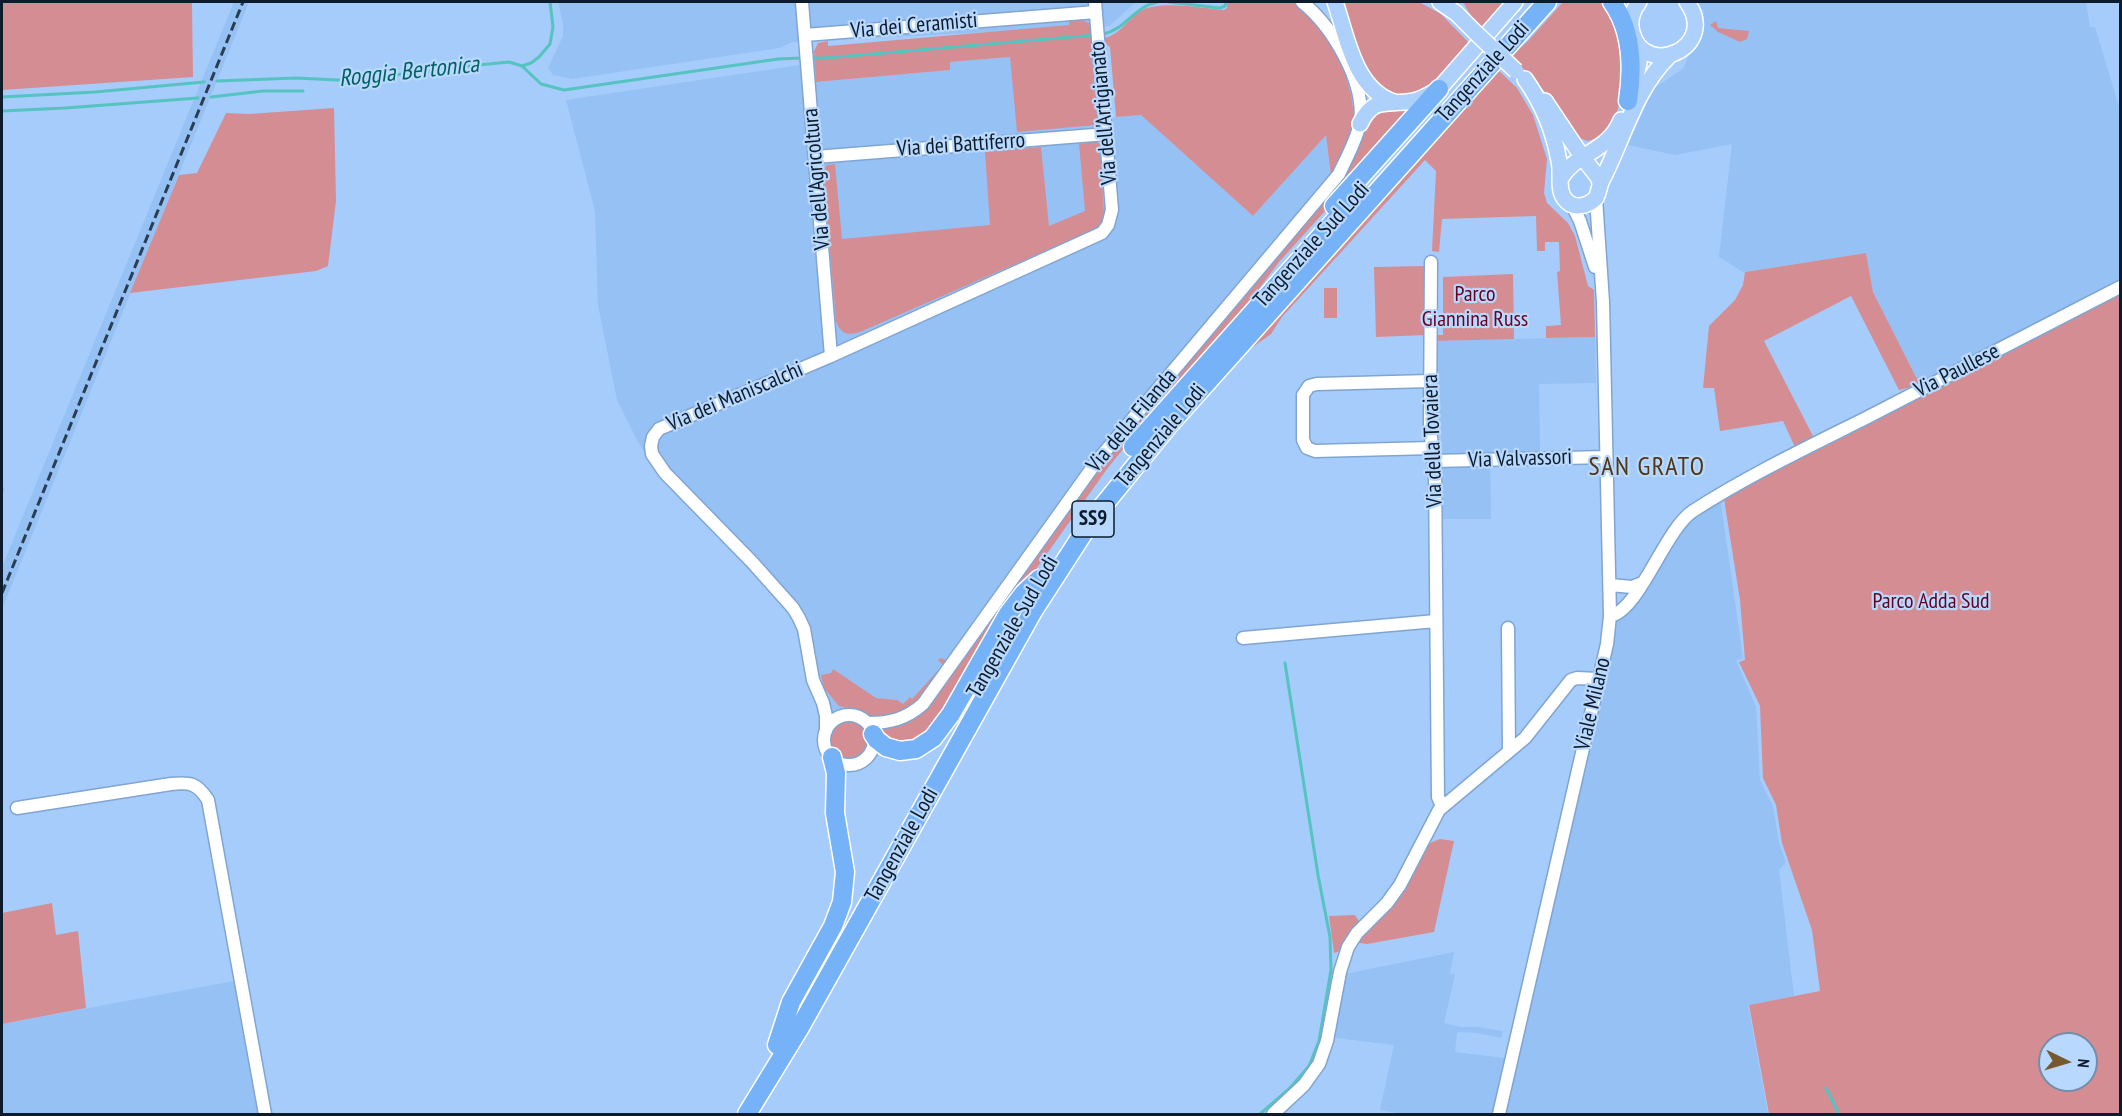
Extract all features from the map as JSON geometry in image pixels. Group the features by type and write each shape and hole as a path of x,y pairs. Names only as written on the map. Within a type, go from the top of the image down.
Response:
{"highway":[{"name":"Tangenziale Sud Lodi","path":"733,1114 777,1045 1039,579 1089,504 1132,449 1532,2"},
{"name":"Tangenziale Lodi","path":"747,1114 799,1029 1033,610 1093,518 1168,426 1547,2"},
{"path":"1528,22 1543,15 1557,2"},
{"path":"1612,2 1620,15 1630,50 1631,81 1628,102"},
{"path":"1620,2 1630,19"},
{"path":"1291,269 1293,259 1313,230 1439,89"},
{"path":"870,728 877,740 886,747 900,751 916,749 933,738 951,714 1008,614 1024,593 1039,579"},
{"path":"777,1045 791,1002 833,926 842,902 845,872 835,813 836,773 832,757"}],"main road":[{"path":"1335,2 1360,73 1372,89 1384,99 1394,102"},
{"path":"1440,2 1521,75 1553,112 1577,160 1597,184"},
{"path":"1454,2 1471,28"},
{"path":"1360,124 1368,110 1377,104 1421,99 1439,89 1515,2"},
{"path":"1639,2 1630,19 1630,28 1640,54 1638,71 1628,102 1615,133 1607,142 1577,160 1560,191 1572,205 1585,205 1615,156 1646,85 1660,64 1669,56 1679,52 1692,38 1695,19 1687,2"},
{"path":"1638,45 1652,54 1669,56"},
{"path":"1521,75 1537,98 1551,131 1559,159 1577,160"}],"street":[{"name":"Via dell'Agricoltura","path":"802,2 831,356"},
{"path":"1302,2 1328,27 1341,48 1357,94 1360,124"},
{"name":"Via dei Ceramisti","path":"805,35 1096,7"},
{"name":"Via dell'Artigianato","path":"1096,7 1112,210 1108,225"},
{"name":"Via della Filanda","path":"870,728 898,720 923,704 1097,461 1334,182 1360,124"},
{"name":"Via dei Battiferro","path":"815,157 1107,134"},
{"path":"1597,184 1601,285"},
{"path":"1572,205 1580,221 1601,285"},
{"name":"Via dei Maniscalchi","path":"823,703 813,681 804,630 793,608 752,562 665,473 652,454 653,437 659,429 831,356 1094,238 1108,225"},
{"name":"Via della Tovaiera","path":"1431,261 1430,429 1434,462 1438,797 1442,806"},
{"name":"Viale Milano","path":"1499,1114 1607,644 1610,585 1601,285"},
{"name":"Via Paullese","path":"1610,616 1623,610 1674,532 1692,512 1793,455 2121,287"},
{"path":"1430,381 1309,386 1303,395 1304,440 1307,448 1315,451 1432,448"},
{"name":"Via Valvassori","path":"1434,462 1606,457"},
{"path":"1610,585 1632,587 1642,583"},
{"path":"1243,638 1436,621"},
{"path":"1508,628 1509,751"},
{"path":"1273,1114 1304,1085 1318,1064 1327,1041 1340,972 1348,947 1400,885 1442,806 1525,738 1571,680 1598,679"},
{"path":"823,703 848,715 859,717 870,728 873,747 862,761 842,763 832,757 825,745 826,716 823,703"},
{"path":"826,731 835,720 848,715"},
{"path":"17,808 171,784 184,783 201,788 208,800 265,1114"}],"shaded area":[{"path":"234,2 249,2 2,609 2,567"},
{"path":"558,2 1136,2 1109,26 792,42 779,48 572,79 553,75 548,68 563,36 563,23"},
{"path":"1697,2 2086,2 2090,27 2095,27 2120,110 2120,278 1920,385 1873,292 1866,253 1743,272 1719,257 1732,144 1675,155 1628,145 1653,89 1684,68 1704,12"},
{"path":"1010,57 1099,122 1098,119 1141,115 1253,216 1326,134 1332,192 1157,397 931,701 881,727 857,713 821,715 807,680 797,630 789,612 658,474 637,440 617,400 598,305 595,211 566,100 800,65 815,65 817,82 950,70 950,62"},
{"path":"1595,337 1596,383 1539,384 1540,452 1490,454 1491,519 1441,519 1441,429 1435,428 1435,341"},
{"path":"1720,497 1743,658 1736,660 1756,707 1760,780 1773,806 1779,843 1786,862 1779,870 1794,996 1748,1005 1768,1114 1402,1114 1380,1110 1394,1045 1328,1037 1340,975 1454,952 1450,974 1455,974 1444,1023 1460,1027 1503,1031 1501,1038 1459,1032 1455,1052 1512,1059 1612,617 1675,533"},
{"path":"245,979 273,1114 2,1114 2,1024"}],"green space":[{"path":"2,2 192,2 193,77 2,90"},
{"path":"1227,2 1296,2 1320,24 1342,63 1351,94 1355,122 1331,177 1326,135 1253,216 1141,115 1116,117 1110,47 1103,41 1103,38 1114,34 1140,11 1149,8 1169,5 1224,10 1227,8"},
{"path":"1419,2 1441,14 1471,45 1435,87 1404,98 1389,93 1367,76 1340,4"},
{"path":"1463,2 1510,2 1484,31 1472,18"},
{"path":"1563,2 1602,2 1611,15 1618,33 1622,54 1621,99 1614,119 1603,133 1588,141 1579,138 1575,132 1571,132 1545,92 1510,57 1528,41"},
{"path":"1081,20 1089,23 1090,27 1099,122 1096,125 1017,132 1010,57 950,62 950,70 816,82 814,51 818,43 828,41 828,46 1069,25 1069,21"},
{"path":"1716,21 1718,28 1749,31 1747,39 1740,42 1718,32 1710,25"},
{"path":"1496,68 1517,88 1533,115 1547,159 1544,193 1547,203 1568,223 1575,236 1588,286 1594,290 1595,337 1546,338 1546,326 1561,325 1557,272 1560,271 1559,242 1545,242 1545,251 1537,251 1536,216 1442,219 1439,252 1432,251 1436,171 1425,160 1282,317 1271,334 1250,349 1248,347"},
{"path":"334,108 336,201 328,266 316,271 130,293 179,175 197,173 226,113 249,114"},
{"path":"1377,109 1417,109 1279,262 1238,317 1107,469 1029,579 932,732 914,745 884,738 881,727 931,701 1075,497 1338,185 1364,124"},
{"path":"1097,142 1100,144 1104,214 1103,222 1098,228 860,332 848,334 840,329 836,321 823,170 827,165 835,164 842,239 990,225 985,152 1041,147 1049,226 1085,211 1079,144"},
{"path":"1866,253 1873,292 1920,385 1899,390 1851,296 1764,341 1814,438 1795,447 1783,421 1720,431 1714,388 1703,388 1709,326 1735,300 1743,285 1745,272"},
{"path":"1426,266 1426,335 1376,337 1374,267"},
{"name":"Parco Giannina Russ","path":"1513,274 1514,339 1435,341 1435,335 1443,335 1443,277"},
{"path":"1324,288 1337,288 1337,318 1324,318"},
{"name":"Parco Adda Sud","path":"2120,293 2120,1114 1769,1114 1749,1005 1820,991 1812,930 1782,843 1776,805 1763,778 1760,706 1739,662 1745,660 1740,600 1724,499 1811,449"},
{"path":"941,658 947,661 919,702 898,715 874,718 860,711 839,706 824,688 821,675 831,673 833,669 876,698 897,700 903,704 910,697 912,699 943,665 938,660"},
{"path":"851,720 866,726 872,741 866,756 851,762 836,756 830,741 836,726"},
{"path":"1440,839 1454,841 1434,932 1367,944 1360,943 1358,941 1404,885 1430,843"},
{"path":"52,903 56,935 78,931 86,1008 2,1024 2,913"},
{"path":"1355,915 1361,924 1341,951 1334,953 1329,916"}],"waterway":[{"name":"Roggia Bertonica","path":"217,81 296,78 338,80 509,62 522,66 539,57 550,44 553,27 550,2"},
{"path":"1102,34 1117,28 1142,8 1158,2"},
{"path":"1168,2 1220,8 1225,6 1226,2"},
{"path":"809,58 1095,35"},
{"path":"522,66 541,84 564,90 778,59 802,58"},
{"name":"Roggia Bertonica","path":"2,97 95,92 204,82"},
{"path":"211,97 263,91 303,91"},
{"path":"2,111 198,98"},
{"path":"1260,1114 1289,1089 1309,1066 1319,1041 1331,970 1330,937 1285,663"},
{"path":"1826,1088 1839,1114"}],"railway":[{"path":"2,593 243,2"}],"district":[{"name":"SAN GRATO","path":"1647,468"}]}
